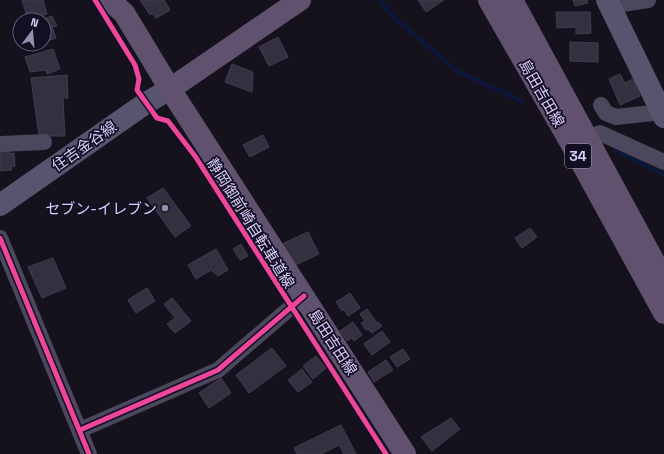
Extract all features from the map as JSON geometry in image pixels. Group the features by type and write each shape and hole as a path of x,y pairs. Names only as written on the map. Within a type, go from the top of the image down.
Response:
{"main road":[{"name":"島田吉田線","path":"109,0 124,14 170,89 405,454"},
{"path":"170,89 300,0"},
{"name":"島田吉田線","path":"489,0 572,145 664,313"},
{"name":"島田吉田線","path":"512,0 664,280"},
{"path":"608,3 662,110"},
{"name":"住吉金谷線","path":"0,205 146,103 170,89"}],"street":[{"path":"608,3 648,0"},
{"path":"601,105 606,113 616,117 662,110"},
{"path":"586,138 600,133 664,162"},
{"path":"0,144 44,142"},
{"path":"0,238 89,454"},
{"path":"80,430 218,370 304,296"}],"building":[{"path":"22,0 43,0 46,12 26,12"},
{"path":"140,0 164,0 170,10 156,18 152,13 150,15"},
{"path":"418,0 444,0 426,12"},
{"path":"573,0 587,0 588,3 575,6"},
{"path":"556,12 590,12 591,33 576,34 576,27 557,28"},
{"path":"52,16 57,26 52,27"},
{"path":"52,27 56,38 52,39"},
{"path":"278,37 288,57 269,66 259,47"},
{"path":"570,42 598,43 598,62 570,61"},
{"path":"52,49 60,69 47,74 46,70 30,72 25,57 42,52 52,52"},
{"path":"232,64 253,72 252,92 225,82"},
{"path":"620,74 625,83 633,79 640,96 620,105 609,79"},
{"path":"67,75 68,98 63,98 65,136 39,136 31,78"},
{"path":"263,135 269,147 250,157 243,145"},
{"path":"9,150 10,154 14,153 15,166 11,167 12,170 0,171 0,151"},
{"path":"163,188 191,226 175,237 147,198"},
{"path":"530,228 537,237 522,248 515,238"},
{"path":"308,232 319,254 291,267 280,245"},
{"path":"241,244 248,256 240,260 233,249"},
{"path":"216,249 228,270 218,276 211,270 196,279 188,265"},
{"path":"53,258 66,288 42,298 28,267"},
{"path":"147,288 155,301 136,313 128,300"},
{"path":"350,293 360,308 348,316 344,309 342,311 336,302"},
{"path":"172,298 191,321 175,333 167,324 175,318 164,304"},
{"path":"367,309 377,323 378,322 382,326 372,333 368,329 366,330 361,323 365,321 360,314"},
{"path":"353,322 362,335 354,341 352,338 347,341 340,331"},
{"path":"382,331 390,342 372,355 364,344"},
{"path":"272,348 286,366 249,393 236,375"},
{"path":"403,349 410,359 397,367 390,357"},
{"path":"316,356 326,368 313,379 303,366"},
{"path":"386,360 393,370 374,382 368,372"},
{"path":"302,369 312,382 298,392 288,380"},
{"path":"221,378 231,393 209,408 199,393"},
{"path":"451,418 460,429 432,451 421,437"},
{"path":"341,425 356,454 344,454 339,445 321,454 297,454 294,448"}],"waterway":[{"path":"379,0 396,19 456,70 523,102"},
{"path":"616,150 664,175"}],"cycle path":[{"name":"静岡御前崎自転車道線","path":"95,0 135,65 139,79 137,90 157,118 168,121 195,156 386,454"},
{"path":"0,238 89,454"},
{"path":"80,430 218,370 304,296"}],"place":[{"name":"セブン-イレブン","path":"165,208"}]}
